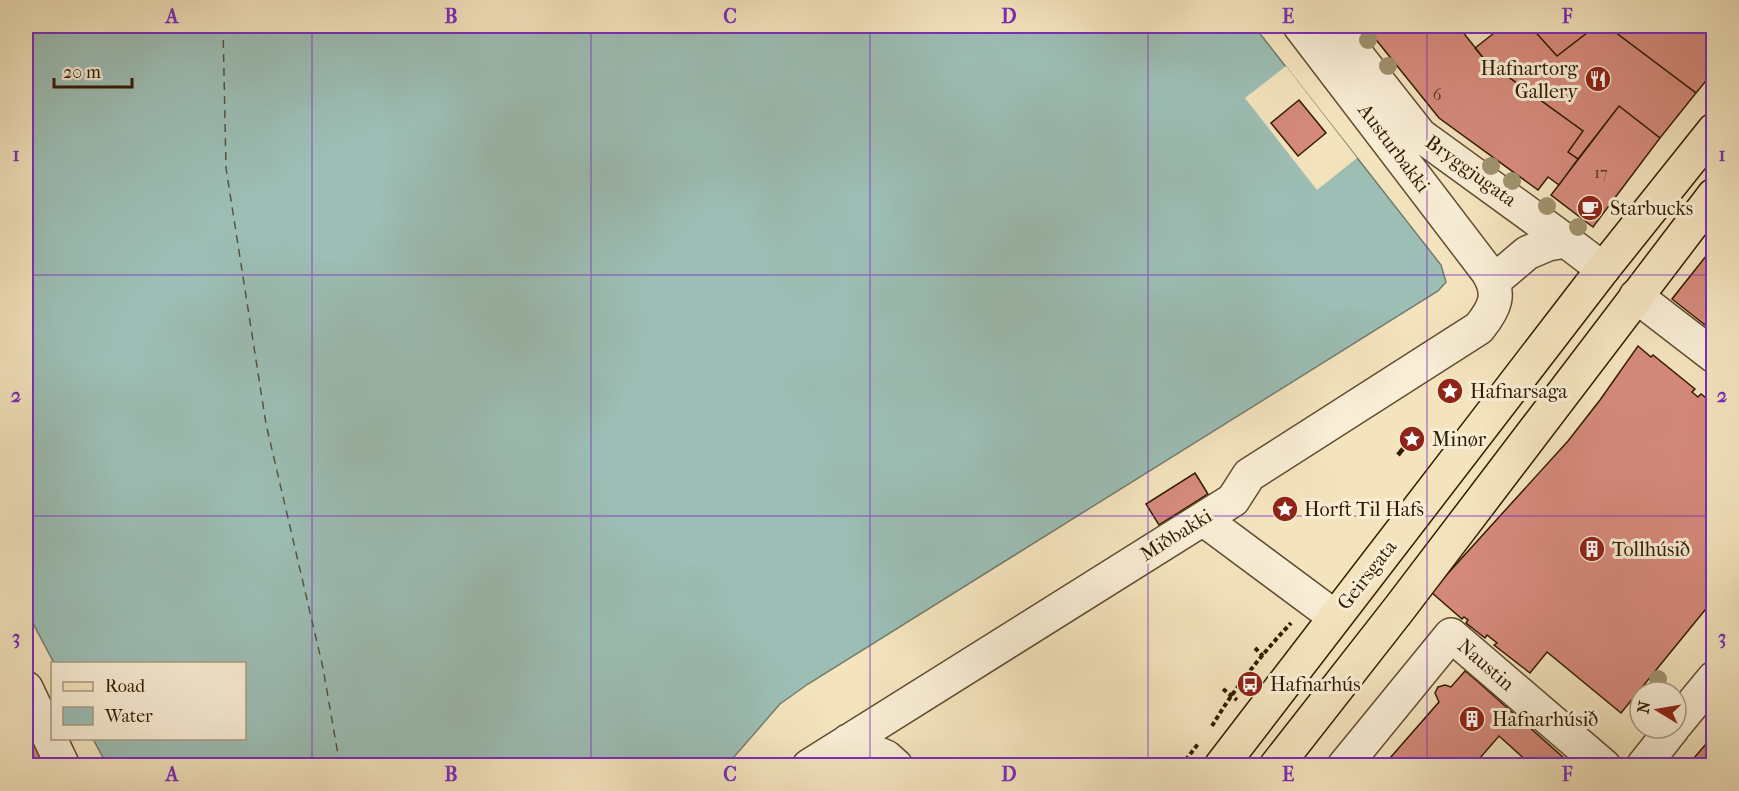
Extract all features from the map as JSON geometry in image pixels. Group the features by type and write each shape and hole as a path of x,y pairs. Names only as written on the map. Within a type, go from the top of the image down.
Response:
{"main road":[{"name":"Geirsgata","path":"1210,754 1335,617 1713,130"},
{"path":"1636,296 1636,263 1713,163"},
{"path":"1276,765 1399,609 1713,195"}],"street":[{"name":"Austurbakki","path":"1300,26 1491,276"},
{"name":"Bryggjugata","path":"1334,26 1420,135 1603,269"},
{"path":"1491,276 1527,253 1548,244 1566,241"},
{"name":"Miðbakki","path":"809,765 1233,500 1249,475 1479,328 1492,311 1495,296 1491,276"},
{"path":"1636,296 1713,356"},
{"path":"1203,519 1335,617"},
{"name":"Naustin","path":"1344,765 1451,635 1604,765"},
{"path":"1688,710 1713,678"},
{"path":"26,688 63,765"},
{"path":"1643,765 1664,740"},
{"path":"848,741 896,765"}],"path":[{"path":"1211,727 1237,687 1298,615"},
{"path":"1181,765 1210,754"}],"water":[{"path":"26,26 1254,26 1441,265 1446,282 1438,291 808,684 780,704 727,765 107,765 94,740 246,740 246,662 53,662 26,610"}],"pier":[{"path":"1286,66 1357,158 1317,190 1245,98"}],"building":[{"path":"1365,26 1458,26 1485,60 1583,131 1568,152 1578,159 1559,185 1548,177 1538,190 1439,118"},
{"path":"1503,26 1530,26 1557,56 1596,26 1607,26 1696,93 1660,138 1619,106 1578,159 1568,152 1583,131 1485,60 1475,48"},
{"path":"1530,26 1596,26 1557,56"},
{"path":"1607,26 1708,26 1714,29 1714,71 1696,93"},
{"path":"1299,100 1326,133 1298,156 1271,123"},
{"path":"1619,106 1660,138 1593,227 1551,195"},
{"path":"1714,246 1714,332 1672,299"},
{"name":"Tollhúsið","path":"1638,346 1651,357 1653,355 1695,389 1692,392 1698,397 1701,394 1714,404 1714,599 1648,680 1628,680 1628,704 1621,713 1547,652 1530,673 1494,645 1497,643 1487,635 1485,638 1466,623 1468,620 1464,617 1462,619 1431,592 1568,441"},
{"path":"1195,473 1208,494 1159,525 1146,504"},
{"name":"Hafnarhúsið","path":"1465,671 1573,766 1526,766 1529,763 1499,736 1473,766 1383,766 1439,702 1435,693 1438,687 1445,685 1451,687"},
{"path":"1252,676 1257,680 1249,691 1243,687"},
{"path":"26,720 50,766 26,766"},
{"path":"1713,736 1714,766 1687,766"}],"ferry route":[{"path":"223,26 226,168 266,424 323,668 340,766"}],"railway":[{"path":"1398,455 1422,425"}],"place":[{"name":"Hafnartorg Gallery","path":"1598,79"},
{"name":"Starbucks","path":"1590,208"},
{"name":"Hafnarsaga","path":"1450,391"},
{"name":"Minør","path":"1412,439"},
{"name":"Horft Til Hafs","path":"1285,509"},
{"name":"Tollhúsið","path":"1592,549"},
{"name":"Hafnarhús","path":"1250,684"},
{"name":"Hafnarhúsið","path":"1472,719"}]}
